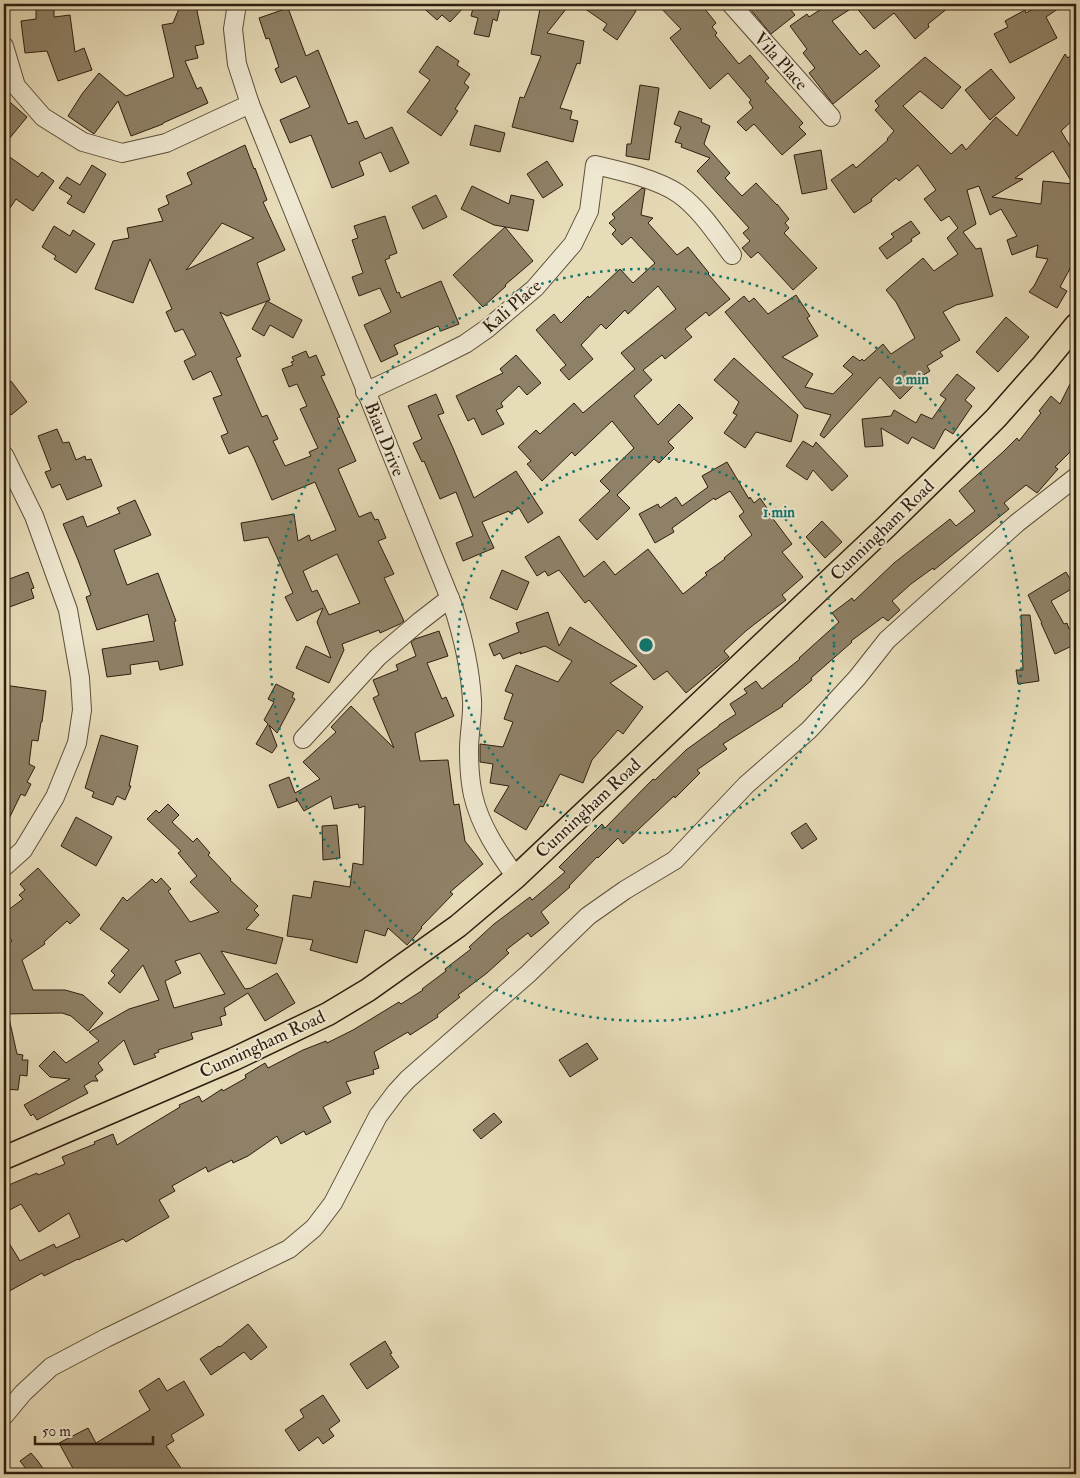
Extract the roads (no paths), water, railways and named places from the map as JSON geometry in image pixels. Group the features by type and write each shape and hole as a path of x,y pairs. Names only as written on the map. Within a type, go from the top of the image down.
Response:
{"main road":[{"name":"Cunningham Road","path":"5,1155 234,1058 328,1014 368,990 458,926 516,877 887,526 1007,405 1076,325"}],"street":[{"name":"Biau Drive","path":"237,4 233,29 237,64 250,104 450,598 463,640 469,671 472,701 469,750 473,795 486,830 516,877"},
{"name":"Vila Place","path":"731,4 831,118"},
{"path":"4,51 16,86 43,117 83,142 122,153 166,143 250,104"},
{"name":"Kali Place","path":"366,392 465,344 488,328 535,288 573,244 589,211 595,165 652,181 678,194 705,219 732,255"},
{"path":"4,455 34,516 68,610 80,678 82,710 77,743 55,797 23,850 4,867"},
{"path":"4,1416 23,1393 51,1367 106,1338 275,1257 302,1239 314,1228 333,1203 378,1116 408,1079 528,974 588,916 625,890 675,860 746,785 809,730 857,678 887,640 1017,523 1076,477"},
{"path":"303,740 378,657 418,622 450,598"}]}
